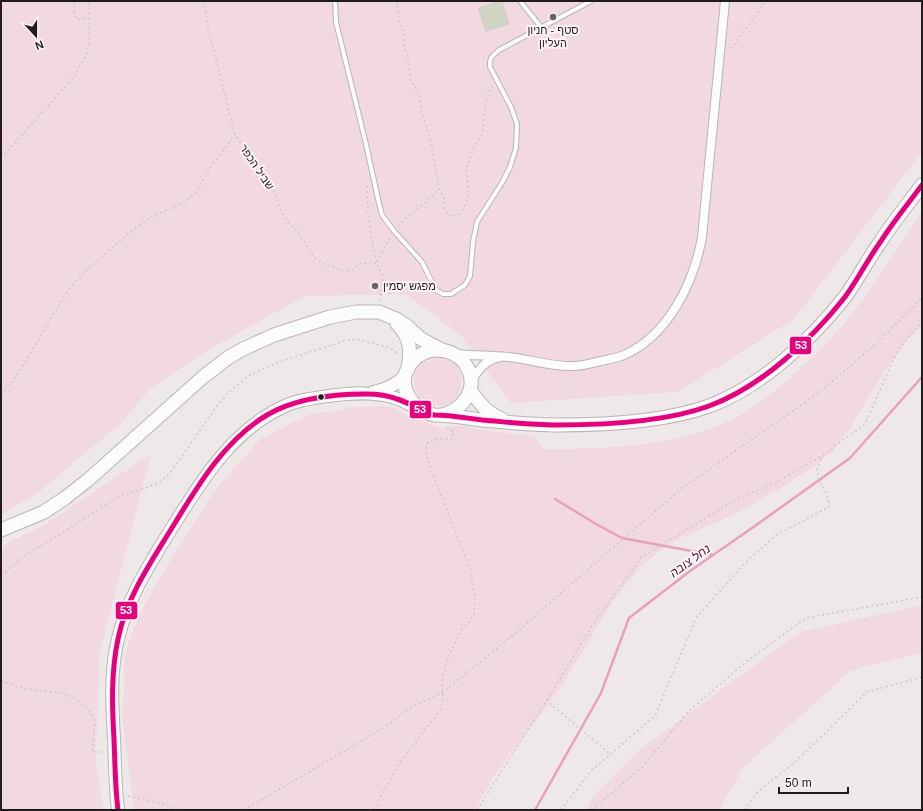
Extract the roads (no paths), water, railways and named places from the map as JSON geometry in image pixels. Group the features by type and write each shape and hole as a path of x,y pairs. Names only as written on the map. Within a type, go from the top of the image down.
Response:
{"main road":[{"path":"470,386 480,403 491,414 506,421 532,424 576,425 636,420 680,414 710,405 737,393 802,344 834,310 853,284 881,240 922,185"},
{"path":"1,530 44,512 65,498 88,480 204,377 229,357 274,335 330,317 356,312 384,314 407,326 421,339 461,359 470,373 470,386 467,397 457,409 438,415"},
{"path":"384,314 400,327 409,343 410,353 405,384 406,392 417,408"},
{"path":"368,394 392,386 400,381 407,372 413,360 422,354 432,350 448,352"},
{"path":"118,810 112,695 114,664 118,639 126,611 142,576 192,495 232,443 248,428 267,415 286,405 307,399 340,395 368,394 397,399 425,413 514,422"}],"street":[{"path":"448,352 513,357 540,363 564,366 584,366 624,355 646,342 660,328 682,297 691,277 699,252 725,1"},
{"path":"470,386 478,371 484,364 504,357 513,357"}],"lane":[{"path":"336,1 336,22 382,215 422,262 436,290 443,294 452,294 465,286 470,276 473,242 477,222 503,181 510,167 516,148 517,124 511,107 494,76 489,61 499,50 591,1"},
{"path":"520,1 540,27"}],"waterway":[{"name":"נחל צובה","path":"535,810 601,693 629,618 690,571 850,458 922,377"},
{"path":"555,499 622,538 713,555"}],"place":[{"name":"סטף - חניון העליון","path":"553,17"},
{"name":"מפגש יסמין","path":"375,286"}]}
